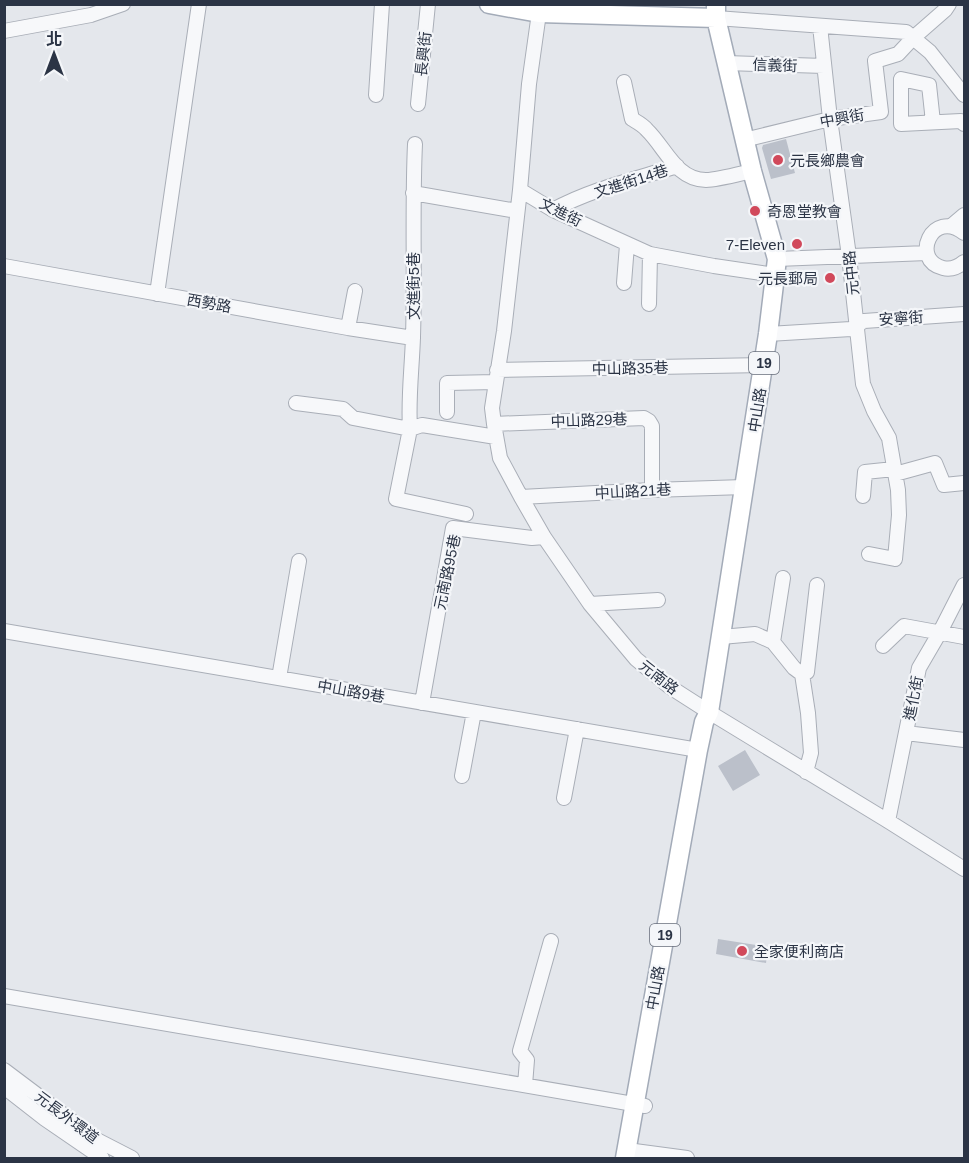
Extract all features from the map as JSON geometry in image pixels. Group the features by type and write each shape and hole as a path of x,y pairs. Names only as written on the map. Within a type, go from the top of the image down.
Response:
{"main road":[{"path":"489,4 539,13 716,11"},
{"name":"中山路","path":"632,1154 698,750 704,722 709,712 764,365 776,267 744,140 716,11"},
{"name":"中山路","path":"640,1105 712,725 709,712"}],"street":[{"path":"4,31 91,15 123,4"},
{"path":"157,294 200,4"},
{"path":"376,95 382,4"},
{"name":"長興街","path":"418,104 428,4"},
{"name":"中興街","path":"744,140 830,119 880,112 875,61 898,54 949,4"},
{"path":"716,11 820,26 906,32 930,52 964,94"},
{"path":"496,376 504,331 529,84 539,13"},
{"name":"元中路","path":"820,26 849,256 862,384 889,438 898,490 899,515 895,559 869,554"},
{"name":"信義街","path":"726,63 824,66"},
{"path":"624,82 632,119 646,129 662,146 673,163 691,177 705,180 752,171"},
{"path":"933,122 961,121 964,124"},
{"name":"文進街5巷","path":"415,144 410,429 396,498 466,514"},
{"name":"文進街14巷","path":"553,210 567,202 677,166"},
{"name":"文進街","path":"520,190 553,210 650,254 776,267 849,256 927,253"},
{"path":"413,193 517,210"},
{"path":"951,226 964,215"},
{"path":"964,232 959,228 942,226 929,237 927,245 927,253 938,267 955,268 964,262"},
{"path":"624,284 627,244"},
{"path":"649,304 650,254"},
{"name":"西勢路","path":"4,266 413,338"},
{"path":"348,328 355,291"},
{"name":"安寧街","path":"768,334 851,329 864,321 964,314"},
{"name":"中山路35巷","path":"447,412 447,383 496,376 764,365"},
{"name":"元南路","path":"496,376 492,408 501,458 544,537 590,604 636,659 670,687 709,712 964,869"},
{"path":"296,403 343,409 353,418 410,429 422,425 495,431"},
{"name":"中山路29巷","path":"495,431 644,418 652,426 652,490"},
{"path":"863,496 865,472 895,471 935,463 944,486 964,483"},
{"name":"中山路21巷","path":"521,497 744,487"},
{"path":"418,702 446,520"},
{"name":"元南路95巷","path":"418,702 453,528 532,538 544,537"},
{"path":"279,678 299,561"},
{"path":"773,642 783,578"},
{"path":"802,674 807,672 817,585"},
{"name":"進化街","path":"888,821 919,668 964,585"},
{"path":"590,604 658,600"},
{"path":"883,646 904,626 964,637"},
{"name":"中山路9巷","path":"4,631 698,750"},
{"path":"721,637 755,634 773,642 794,668 802,674 811,753 806,772"},
{"path":"462,776 474,712"},
{"path":"564,798 577,729"},
{"path":"906,733 964,740"},
{"path":"525,1085 527,1060 520,1051 551,941"},
{"path":"4,996 640,1105"},
{"name":"元長外環道","path":"4,1070 97,1140 132,1158"},
{"name":"元長外環道","path":"4,1087 45,1119 102,1158"},
{"path":"632,1154 687,1158"}],"building":[{"name":"元長鄉農會","path":"786,139 795,173 771,179 763,145"},
{"path":"745,750 760,775 733,791 718,766"},
{"name":"全家便利商店","path":"718,939 768,947 766,963 716,954"}],"place":[{"name":"元長鄉農會","path":"778,160"},
{"name":"奇恩堂教會","path":"755,211"},
{"name":"7-Eleven","path":"797,244"},
{"name":"元長郵局","path":"830,278"},
{"name":"全家便利商店","path":"742,951"}]}
